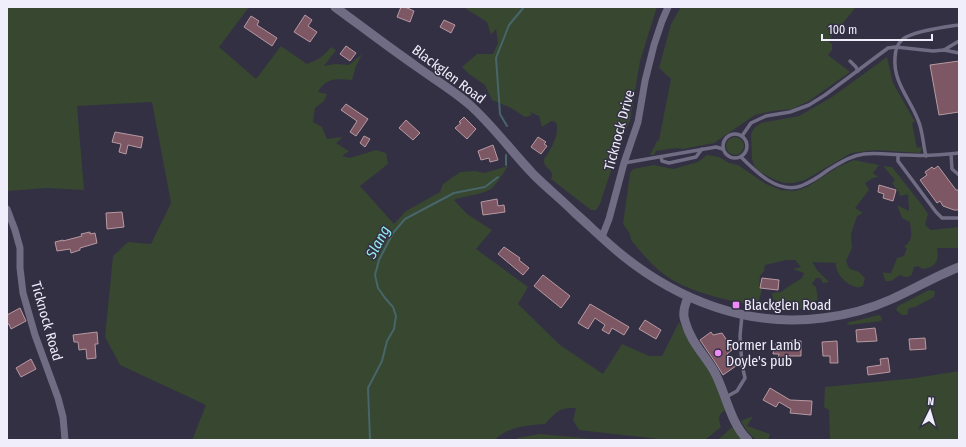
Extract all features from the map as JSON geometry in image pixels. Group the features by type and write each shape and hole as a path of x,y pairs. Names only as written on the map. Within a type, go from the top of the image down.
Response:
{"street":[{"name":"Blackglen Road","path":"335,7 470,105 490,124 535,176 602,238 651,277 688,297 715,308 742,315 783,320 821,318 845,314 890,300 959,267"},
{"name":"Ticknock Drive","path":"602,238 639,116 645,81 654,45 668,7"},
{"name":"Ticknock Road","path":"7,209 20,248 20,268 23,293 35,335 58,398 63,417 65,440"},
{"path":"688,297 684,312 684,320 688,330 696,347 714,371 726,397 734,420 748,440"}],"lane":[{"path":"926,156 919,121 898,82 895,72 894,64 896,47 912,34 959,25"},
{"path":"944,50 959,41"},
{"path":"742,136 751,123 766,116 790,112 809,105 888,48 896,47 933,51 944,50 959,53"},
{"path":"850,61 858,71"},
{"path":"734,134 742,136 747,142 745,154 738,158 730,158 723,149 726,138 734,134"},
{"path":"624,163 716,147 723,149"},
{"path":"661,157 662,161 669,163 696,157 702,150"},
{"path":"741,157 762,177 788,187 800,186 813,180 850,157 876,153 926,156 959,153"},
{"path":"951,154 952,169 959,175"},
{"path":"898,155 898,161 936,212 942,218 959,218"},
{"path":"726,397 737,391 744,378 740,336 742,315"}],"green space":[{"path":"7,7 249,7 219,47 256,79 281,46 307,64 326,53 331,47 336,50 324,66 335,64 349,65 362,54 356,66 352,80 332,80 328,81 321,87 318,92 327,94 324,101 315,108 313,122 322,127 327,139 343,137 336,143 349,151 342,156 350,158 376,150 386,153 388,164 360,186 394,224 406,211 440,192 443,184 460,172 475,171 484,173 508,166 490,190 454,200 467,214 492,230 476,249 528,287 518,304 560,345 603,374 622,344 649,356 662,356 679,322 691,345 708,366 726,410 721,413 719,417 721,427 705,440 667,440 579,430 573,420 576,408 566,408 558,411 545,424 512,429 505,432 495,440 192,440 206,405 120,365 105,337 113,256 128,242 151,244 171,203 152,102 77,106 84,190 46,188 8,191"},
{"path":"463,7 657,7 640,61 630,121 621,140 600,204 596,210 591,210 551,179 551,172 544,161 545,156 546,157 553,145 556,136 556,122 551,121 542,127 539,116 530,112 532,115 525,117 511,108 492,100 485,85 462,67 477,54 493,54 498,43 496,29 491,35 487,22"},
{"path":"681,7 856,7 828,41 832,44 832,50 828,55 850,72 809,101 792,109 755,115 714,143 683,149 676,148 656,151 654,155 650,155 657,141 659,140 671,79 659,68 671,24"},
{"path":"887,57 893,83 915,122 912,123 917,148 922,147 920,153 875,150 851,153 805,180 794,183 784,183 773,179 760,172 754,166 752,158 751,134 754,128 761,123 799,116 832,97"},
{"path":"735,137 741,140 744,146 741,152 735,155 729,152 726,146 729,140"},
{"path":"707,155 719,157 729,163 738,165 766,184 781,190 795,191 807,187 838,167 854,160 879,165 873,173 878,177 865,183 869,190 855,208 863,213 857,216 851,234 852,248 846,261 850,269 859,272 865,278 863,286 852,286 845,281 837,271 836,263 812,262 817,270 829,282 823,283 820,278 816,278 812,284 816,287 818,300 806,303 808,308 790,310 773,299 772,293 781,292 802,278 804,273 793,269 801,267 795,260 786,260 765,265 764,271 760,276 759,288 762,290 757,306 720,298 694,290 671,279 661,272 649,261 631,240 630,234 623,224 630,173 633,169 654,165 673,169 698,162"},
{"path":"883,166 892,167 922,205 928,214 925,225 931,230 959,227 959,248 937,248 938,256 934,265 923,269 918,266 914,267 910,276 906,277 900,275 891,281 885,281 883,272 891,273 897,258 904,256 907,248 904,247 911,239 911,233 910,222 902,218 897,205 909,211 908,194 900,196 892,183 895,180"},
{"path":"929,290 935,291 934,297 915,307 909,308 907,315 902,315 896,310 898,306"},
{"path":"879,315 882,318 881,321 850,325 846,323"},
{"path":"959,371 959,440 830,440 829,410 824,407 825,387 916,378"},
{"path":"753,416 747,426 770,434 768,440 756,440 747,431 741,421"},
{"path":"732,427 745,440 718,440"},
{"path":"540,434 603,440 516,440 517,438"}],"building":[{"path":"401,7 414,11 410,22 397,17"},
{"path":"305,15 312,20 308,26 317,32 310,42 294,32"},
{"path":"251,16 259,21 257,25 277,38 272,46 244,27"},
{"path":"444,20 455,25 451,33 440,27"},
{"path":"346,46 356,53 350,61 340,54"},
{"path":"959,61 959,112 939,115 930,65"},
{"path":"346,104 368,119 356,136 350,132 357,121 341,110"},
{"path":"464,117 476,129 467,139 455,128 461,123 459,122"},
{"path":"406,120 420,133 413,140 399,128"},
{"path":"115,132 143,137 141,148 128,145 126,154 119,152 121,144 112,142"},
{"path":"364,136 370,139 365,147 360,143"},
{"path":"538,137 546,142 544,144 547,146 541,154 531,147"},
{"path":"493,145 498,160 490,162 489,158 481,160 478,151"},
{"path":"938,166 956,190 959,190 959,210 954,210 943,206 940,201 937,203 920,180 927,175 925,172 932,167 934,169"},
{"path":"879,185 896,190 893,201 883,198 884,194 878,192"},
{"path":"497,199 498,206 504,205 505,212 483,215 481,202"},
{"path":"122,212 124,227 107,229 106,213"},
{"path":"90,232 90,234 95,233 97,243 80,248 80,250 71,253 70,249 57,251 55,242 82,236 81,234"},
{"path":"504,247 520,258 519,260 529,268 523,275 498,254"},
{"path":"543,275 570,296 561,308 534,286"},
{"path":"762,278 779,280 778,290 760,288"},
{"path":"590,304 629,327 624,335 612,328 609,334 602,330 605,325 595,318 588,329 578,323"},
{"path":"20,308 26,321 11,329 9,324 7,324 7,315"},
{"path":"645,320 661,330 656,339 639,329"},
{"path":"875,328 877,341 857,342 856,330"},
{"path":"97,332 98,344 95,344 96,358 87,359 86,349 79,350 78,342 74,342 73,335"},
{"name":"Former Lamb Doyle's pub","path":"711,332 713,335 722,333 728,342 727,343 732,345 732,350 727,354 736,366 723,375 700,340"},
{"path":"925,338 926,349 910,350 909,339"},
{"path":"791,341 801,341 801,356 786,356 786,358 778,358 779,354 773,354 774,348 776,348 776,343 791,343"},
{"path":"837,341 838,363 830,363 830,356 823,356 822,342"},
{"path":"888,358 890,372 868,375 867,367 881,365 880,359"},
{"path":"31,359 36,369 21,377 16,368"},
{"path":"770,388 790,400 812,401 811,415 790,413 791,409 779,402 776,407 763,400"}],"waterway":[{"name":"Slang","path":"507,126 500,114 496,58 509,25 524,7"},
{"name":"Slang","path":"506,155 506,165"},
{"name":"Slang","path":"370,440 368,388 382,361 387,341 394,329 396,316 393,307 378,288 375,275 379,260 393,233 405,219 454,193 485,187 498,177"}],"place":[{"name":"Blackglen Road","path":"736,305"},
{"name":"Former Lamb Doyle's pub","path":"718,353"}]}
